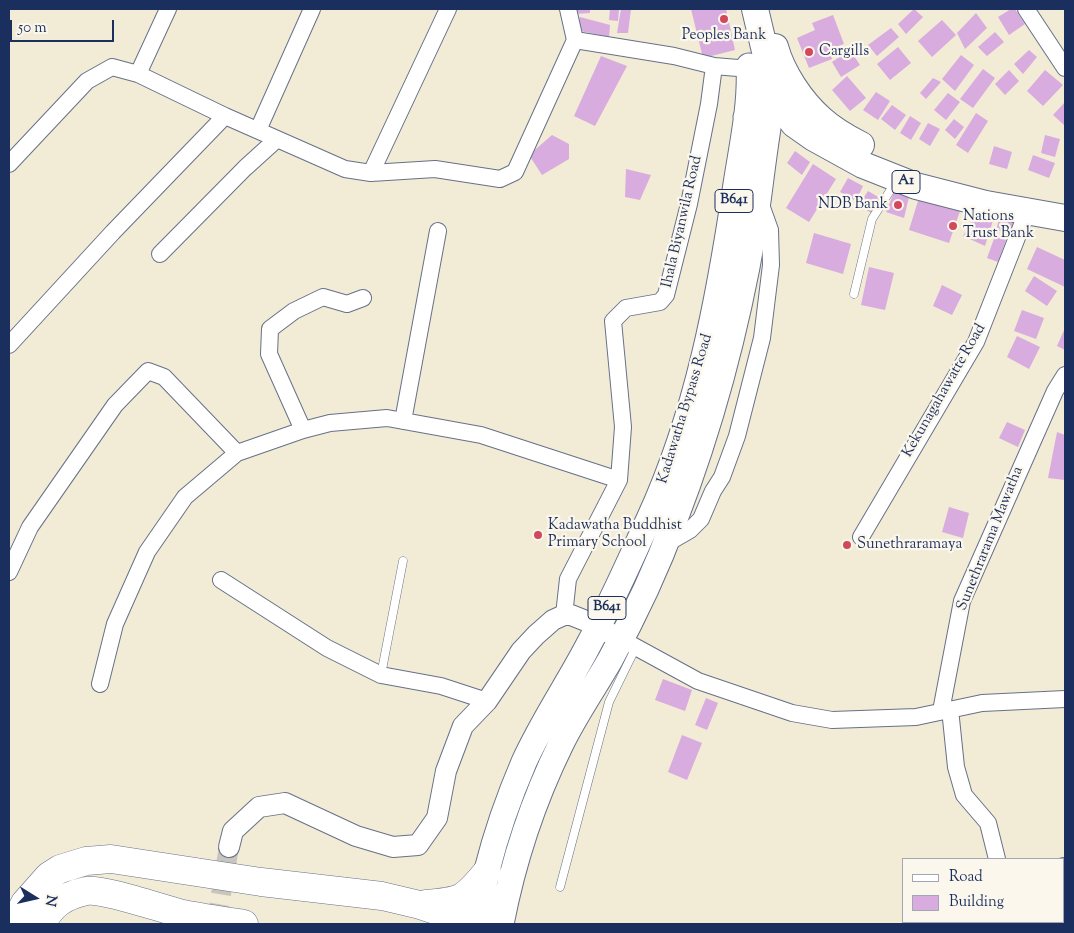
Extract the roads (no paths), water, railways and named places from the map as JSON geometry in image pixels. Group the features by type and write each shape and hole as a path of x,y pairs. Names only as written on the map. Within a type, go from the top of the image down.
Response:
{"highway":[{"name":"A1","path":"738,9 749,66 760,83 774,94"},
{"name":"A1","path":"755,9 777,102 789,119 814,138 858,162 897,179 952,196 1065,218"},
{"name":"A1","path":"766,9 776,53 796,89 821,119 836,131 892,159 961,181 1014,193 1065,201"},
{"path":"774,94 808,104"},
{"path":"14,924 25,903 48,876 60,869 86,861 112,859 261,882 382,896 488,924"},
{"path":"420,905 451,902 459,899 472,890 487,872"},
{"path":"41,924 49,910 60,901 87,891 105,893 183,914 244,924"}],"main road":[{"name":"Kadawatha Bypass Road","path":"488,924 487,872 509,801 524,763 550,710 598,627 662,491 682,435 700,374 720,284 746,117 750,86 749,66"},
{"name":"Kadawatha Bypass Road","path":"488,924 515,863 537,799 565,737 628,643 697,455 726,357 747,264 774,94"},
{"path":"746,117 757,100 774,94"},
{"path":"764,159 774,144 788,137 800,135 814,138"}],"street":[{"path":"138,74 168,9"},
{"path":"258,130 312,9"},
{"path":"370,173 448,9"},
{"path":"9,164 87,81 112,67 138,74 225,116 345,169 370,173 435,169 500,179 515,172 575,40 568,9"},
{"path":"1026,9 1065,68"},
{"path":"575,40 674,56 714,66 732,68 749,66"},
{"name":"Ihala Biyanwila Road","path":"564,615 568,579 619,480 623,427 613,321 626,308 660,302 666,295 689,204 709,104 714,66"},
{"path":"9,345 225,116"},
{"path":"160,254 245,168 277,139"},
{"name":"Kekunagahawatte Road","path":"860,537 976,342 1027,212"},
{"path":"403,421 438,231"},
{"path":"303,430 269,354 270,329 294,311 323,298 347,304 363,298"},
{"path":"9,572 30,527 115,405 148,371 164,377 237,453"},
{"name":"Sunethrarama Mawatha","path":"997,858 988,823 964,795 956,766 946,710 962,601 1051,399 1065,375"},
{"path":"100,684 115,624 147,552 184,497 237,453 303,430 330,423 387,418 482,435 619,480"},
{"path":"221,580 327,648 381,675 442,686 487,701"},
{"path":"229,847 233,831 259,807 285,803 356,836 393,847 418,845 437,818 446,771 463,726 487,701 521,651 531,640 545,626 564,615 578,617 698,681 792,713 832,720 916,716 982,703 1065,699"}],"lane":[{"path":"854,294 872,219 897,179"},
{"path":"381,675 403,561"},
{"path":"560,887 609,702 628,643"}],"tunnel":[{"path":"216,924 229,847"}],"place":[{"name":"Peoples Bank","path":"724,19"},
{"name":"Cargills","path":"809,52"},
{"name":"NDB Bank","path":"898,205"},
{"name":"Nations Trust Bank","path":"953,226"},
{"name":"Kadawatha Buddhist Primary School","path":"538,535"},
{"name":"Sunethraramaya","path":"847,545"}]}
